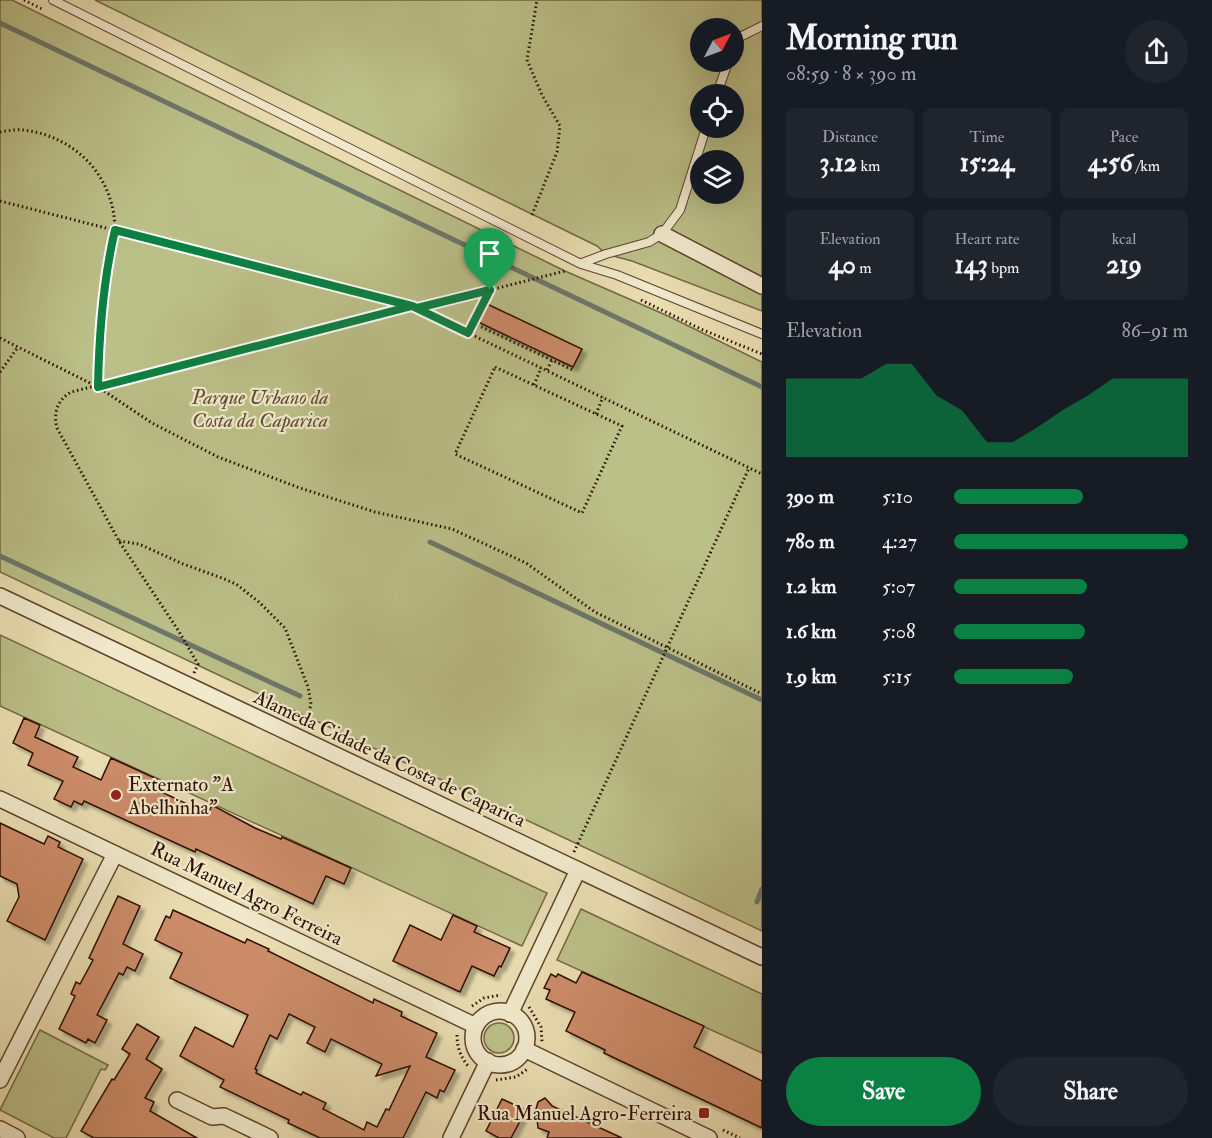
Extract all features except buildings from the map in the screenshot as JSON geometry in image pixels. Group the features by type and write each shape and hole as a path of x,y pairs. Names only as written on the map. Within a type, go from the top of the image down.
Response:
{"street":[{"path":"662,234 762,286"},
{"name":"Alameda Cidade da Costa de Caparica","path":"0,596 762,957"},
{"name":"Rua Manuel Agro Ferreira","path":"0,799 476,1026"},
{"path":"0,1080 115,854"},
{"path":"510,1014 573,867"},
{"path":"502,1011 510,1014 519,1020 525,1031 524,1049 510,1063 497,1064 488,1061 480,1056 474,1045 476,1026 489,1013 502,1011"},
{"path":"524,1049 709,1138"},
{"path":"451,1138 488,1061"},
{"path":"177,1100 213,1117 224,1116 270,1138"},
{"path":"0,1129 17,1138"}],"lane":[{"path":"53,0 581,264 617,275 762,334"},
{"path":"744,35 762,26"},
{"path":"581,264 606,254 649,242 662,234 680,210 703,138"}],"path":[{"path":"532,215 557,152 560,126 542,95 527,60 537,0"},
{"path":"0,132 22,130 49,136 77,151 96,169 107,189 115,230 109,257 100,328 98,387"},
{"path":"0,201 412,306 762,474"},
{"path":"417,308 565,271"},
{"path":"468,333 490,290"},
{"path":"198,664 119,541 57,428 54,416 64,396 71,392 412,306"},
{"path":"473,323 573,370"},
{"path":"0,338 98,387 152,423 218,457 300,488 375,512 453,529 526,563 595,612 762,694"},
{"path":"0,372 18,347"},
{"path":"547,370 552,360"},
{"path":"495,367 534,386 622,426 582,513 455,454 495,367"},
{"path":"534,386 541,368"},
{"path":"596,414 603,397"},
{"path":"573,867 657,672 750,468"},
{"path":"119,541 139,544 236,584 259,602 285,628 308,687 311,704 308,717"}],"green space":[{"name":"Parque Urbano da Costa da Caparica","path":"0,0 12,0 565,271 668,316 762,362 762,931 0,572"},
{"path":"95,0 762,0 762,311 632,261 606,254 597,246"},
{"path":"0,635 547,893 522,946 0,706"},
{"path":"581,909 762,994 762,1053 557,960"},
{"path":"499,1023 510,1027 514,1038 510,1049 499,1053 488,1049 484,1038 488,1027"},
{"path":"40,1030 108,1065 105,1070 101,1069 66,1138 54,1138 0,1110"}],"waterway":[{"path":"0,23 762,387"},
{"path":"430,542 762,700"},
{"path":"0,556 300,696"},
{"path":"757,902 762,889"}],"place":[{"name":"Externato \"A Abelhinha\"","path":"116,795"},
{"name":"Rua Manuel Agro-Ferreira","path":"704,1113"}],"route":[{"path":"490,290 417,308 412,306 98,387 100,328 109,257 115,230 412,306 468,333 490,290"}]}
